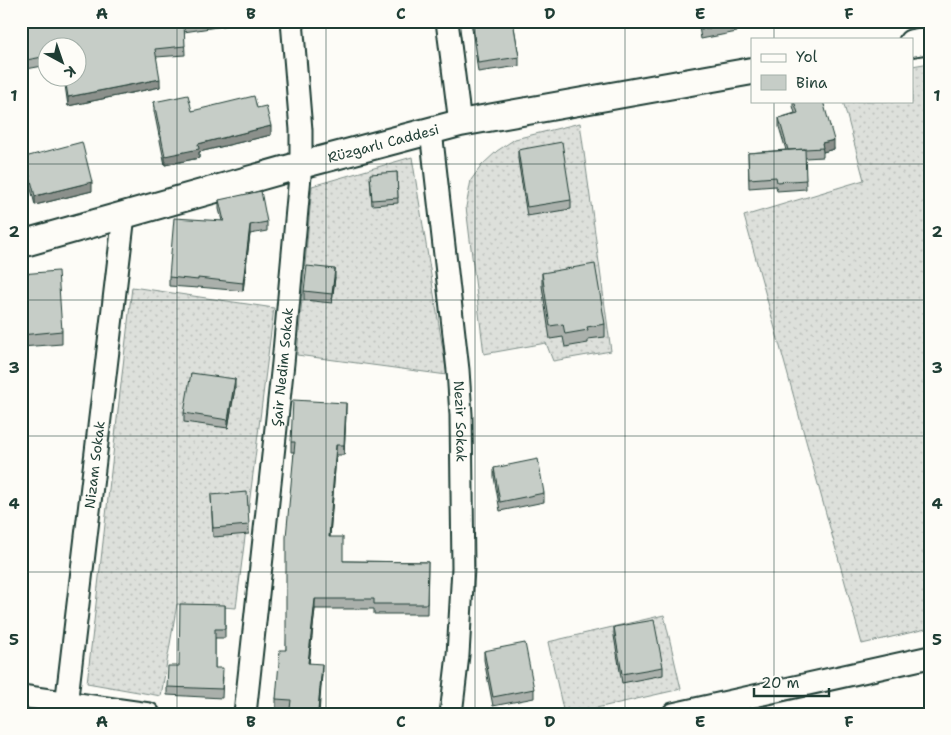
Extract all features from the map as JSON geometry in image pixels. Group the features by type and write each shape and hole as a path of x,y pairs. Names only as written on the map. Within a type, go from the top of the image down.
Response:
{"street":[{"name":"Şair Nedim Sokak","path":"245,714 283,363 301,165 301,130 292,21"},
{"path":"447,21 460,123"},
{"path":"914,43 930,40"},
{"name":"Rüzgarlı Caddesi","path":"21,244 301,165 460,123 751,71"},
{"name":"Nezir Sokak","path":"431,132 458,370 461,415 463,568 458,655 451,714"},
{"name":"Nizam Sokak","path":"66,708 124,215"},
{"path":"672,714 930,657"},
{"path":"21,696 66,708 149,714"}],"shaded area":[{"path":"930,63 930,628 862,644 744,216 864,180 843,102 914,102 914,66"},
{"path":"580,123 611,351 553,361 546,343 484,354 466,207 471,180 482,165 497,151 515,139"},
{"path":"412,157 447,375 297,355 312,186"},
{"path":"132,287 274,308 236,608 177,604 161,696 87,683"},
{"path":"664,615 681,689 564,714 548,642"}],"building":[{"path":"21,21 24,21 24,23 31,21 201,21 184,24 185,46 155,49 160,79 68,97 67,88 88,88 88,38 38,38 38,58 21,61"},
{"path":"472,21 513,21 519,57 478,63"},
{"path":"700,21 737,21 737,24 701,30"},
{"path":"188,95 192,111 254,96 257,108 266,106 271,126 198,144 199,149 165,156 154,102"},
{"path":"794,102 823,102 834,140 822,143 823,148 788,150 779,118 798,113"},
{"path":"82,142 92,182 35,196 25,157"},
{"path":"562,142 571,200 527,207 518,150"},
{"path":"805,149 806,180 777,182 776,177 749,179 748,153"},
{"path":"397,172 398,198 372,200 370,174"},
{"path":"261,191 267,222 250,225 243,283 169,277 174,218 224,221 219,200"},
{"path":"595,264 605,324 587,327 588,330 565,334 563,324 550,326 542,273"},
{"path":"307,266 335,269 332,294 304,291"},
{"path":"58,271 62,331 21,335 21,274"},
{"path":"191,373 235,379 228,420 184,413"},
{"path":"293,400 346,403 344,445 336,445 329,537 343,537 343,561 428,562 427,604 374,604 374,599 315,599 308,663 322,664 318,711 290,709 291,700 276,699 280,650 286,650 286,537 295,442 291,442"},
{"path":"538,459 544,493 500,502 494,468"},
{"path":"247,492 249,525 213,528 211,495"},
{"path":"180,604 225,605 225,629 215,629 215,668 223,668 222,689 167,687 168,666 179,666"},
{"path":"654,620 663,667 622,674 614,627"},
{"path":"525,643 534,689 493,697 484,651"}]}
